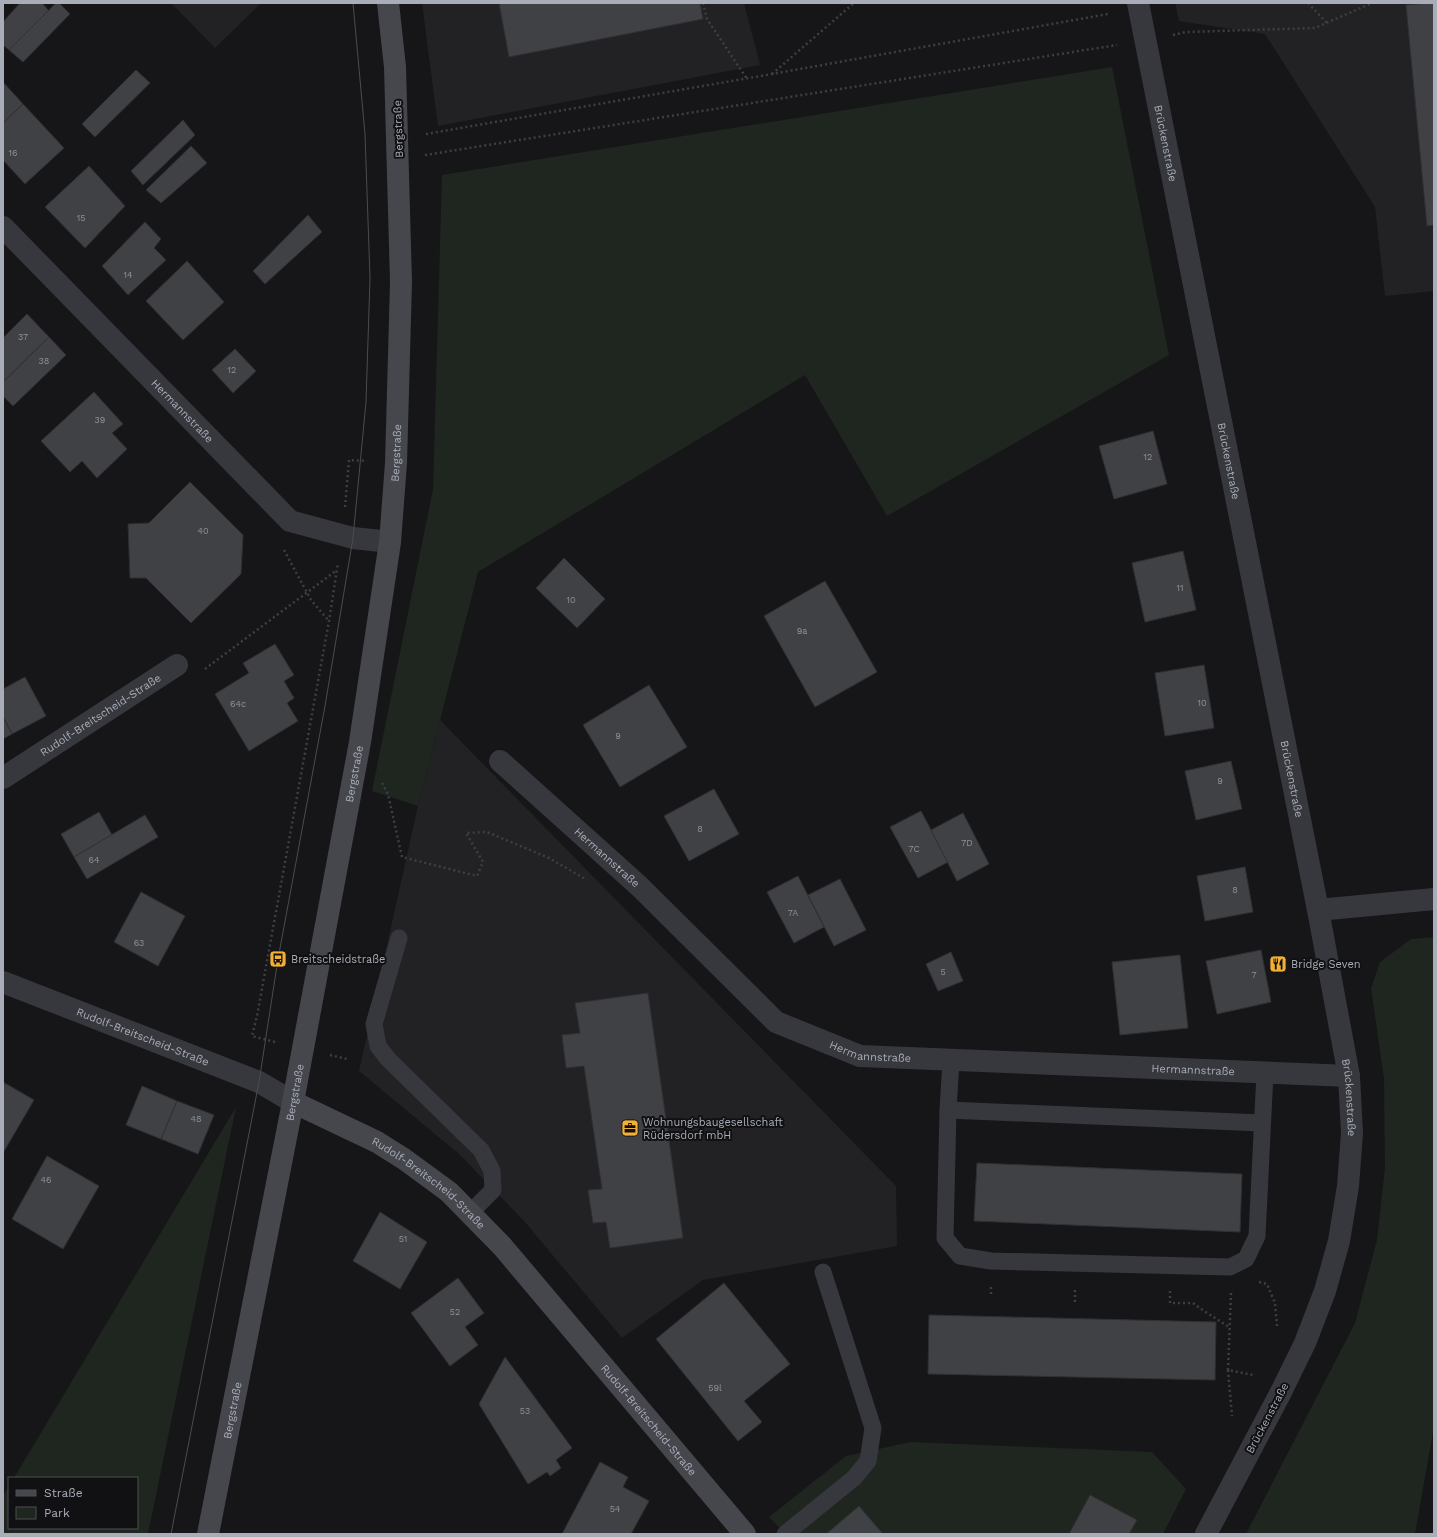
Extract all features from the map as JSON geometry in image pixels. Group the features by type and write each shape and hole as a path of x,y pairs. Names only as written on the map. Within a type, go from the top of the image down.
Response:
{"street":[{"name":"Bergstraße","path":"208,1534 293,1102 360,742 390,542 396,463 401,282 399,159 395,68 388,3"},
{"name":"Brückenstraße","path":"1138,3 1318,910 1349,1076 1352,1132 1348,1186 1339,1240 1325,1292 1305,1343 1281,1392 1206,1534"},
{"name":"Hermannstraße","path":"3,227 290,521 353,538 390,542"},
{"name":"Rudolf-Breitscheid-Straße","path":"3,778 177,665"},
{"name":"Hermannstraße","path":"500,760 639,886 776,1022 860,1056 952,1061 1349,1076"},
{"path":"1318,910 1434,899"},
{"name":"Rudolf-Breitscheid-Straße","path":"3,982 259,1082 293,1102 377,1142 404,1159 448,1192 502,1246 745,1534"}],"lane":[{"path":"399,938 374,1024 378,1046 388,1059 480,1150 492,1171 493,1190 470,1213"},
{"path":"952,1061 948,1110 945,1238 960,1256 991,1261 1230,1267 1246,1259 1257,1236 1265,1073"},
{"path":"948,1110 1262,1123"},
{"path":"785,1534 854,1478 868,1461 873,1428 823,1272"}],"path":[{"path":"703,3 706,19 747,79"},
{"path":"772,74 854,3"},
{"path":"1308,3 1327,23"},
{"path":"1186,32 1315,28 1372,3"},
{"path":"426,134 747,79 1108,14"},
{"path":"399,159 1146,40"},
{"path":"252,1036 257,1016 329,621 342,535 349,460 396,463"},
{"path":"283,547 308,593 329,621"},
{"path":"177,665 206,669 337,570"},
{"path":"381,781 388,794 402,856 477,876 483,862 466,833 487,832 549,858 588,881"},
{"path":"1230,1267 1228,1370 1232,1416"},
{"path":"1264,1282 1267,1284 1275,1303 1277,1326"},
{"path":"1170,1303 1193,1303 1229,1327"},
{"path":"1228,1370 1253,1375"}],"shaded area":[{"path":"171,3 261,3 215,48"},
{"path":"422,3 744,3 760,65 438,126"},
{"path":"1175,3 1434,3 1434,291 1385,296 1375,207 1265,34 1179,21"},
{"path":"440,720 896,1186 897,1246 703,1280 622,1338 524,1221 459,1154 359,1071 418,806"}],"green space":[{"path":"1112,67 1169,355 887,516 805,375 478,572 418,806 372,791 433,489 442,175"},
{"path":"1434,937 1434,1426 1415,1534 1246,1534 1355,1323 1377,1240 1385,1168 1384,1079 1371,988 1380,962 1411,939"},
{"path":"236,1107 148,1534 3,1534 3,1496 8,1488 8,1529 138,1529 138,1477 15,1477"},
{"path":"911,1442 1152,1452 1186,1489 1163,1534 786,1534 769,1517 846,1456"}],"building":[{"path":"20,3 42,3 49,11 9,50 3,45 3,22"},
{"path":"56,3 59,3 70,14 23,62 9,50"},
{"path":"499,3 700,3 703,19 509,57"},
{"path":"1434,3 1434,225 1427,226 1406,5"},
{"path":"136,70 150,83 95,137 82,124"},
{"path":"3,82 23,104 3,123"},
{"path":"23,104 64,148 25,184 3,160 3,123"},
{"path":"183,120 195,135 143,185 131,171"},
{"path":"191,146 207,163 161,203 146,190"},
{"path":"89,166 125,206 85,248 45,207"},
{"path":"308,215 322,232 265,284 253,271"},
{"path":"145,222 161,239 154,248 166,260 128,295 102,266"},
{"path":"187,261 224,302 183,340 146,301"},
{"path":"27,314 49,337 3,382 3,338"},
{"path":"49,337 66,355 13,406 3,396 3,382"},
{"path":"235,349 256,371 233,393 212,370"},
{"path":"94,392 123,424 112,433 127,449 97,478 82,461 70,472 41,441"},
{"path":"1153,431 1167,484 1114,499 1099,446"},
{"path":"190,482 243,535 241,574 191,623 146,578 130,578 128,524 149,523"},
{"path":"1183,551 1196,610 1145,622 1132,563"},
{"path":"564,558 605,599 577,628 536,588"},
{"path":"825,581 877,672 815,707 764,616"},
{"path":"275,644 294,675 284,681 294,698 287,703 298,721 249,751 215,694 249,673 243,663"},
{"path":"1204,665 1214,728 1165,736 1155,673"},
{"path":"25,677 46,716 12,734 3,717 3,689"},
{"path":"649,685 687,747 620,787 583,725"},
{"path":"3,717 12,734 3,739"},
{"path":"1231,761 1242,809 1196,820 1185,771"},
{"path":"714,789 739,834 689,861 664,816"},
{"path":"921,811 948,862 918,878 890,827"},
{"path":"99,812 112,835 74,857 61,834"},
{"path":"963,813 989,864 957,881 931,830"},
{"path":"145,815 158,837 87,879 74,857"},
{"path":"1245,867 1253,912 1205,921 1197,876"},
{"path":"798,876 824,927 794,943 767,892"},
{"path":"840,879 866,930 834,946 808,895"},
{"path":"141,892 185,916 158,966 114,942"},
{"path":"1261,950 1271,1002 1217,1014 1206,961"},
{"path":"951,952 963,981 938,991 926,964"},
{"path":"1180,955 1188,1028 1120,1035 1112,962"},
{"name":"Wohnungsbaugesellschaft Rüdersdorf mbH","path":"648,993 683,1238 610,1248 606,1222 593,1223 588,1190 602,1189 584,1066 566,1068 562,1035 580,1033 575,1003"},
{"path":"3,1082 34,1100 3,1153"},
{"path":"142,1086 177,1101 161,1139 126,1125"},
{"path":"177,1101 214,1115 198,1154 161,1139"},
{"path":"47,1156 99,1186 63,1249 12,1219"},
{"path":"977,1163 1242,1174 1240,1232 974,1221"},
{"path":"380,1212 427,1242 400,1289 353,1261"},
{"path":"458,1278 484,1313 465,1327 478,1345 450,1366 411,1313"},
{"path":"724,1283 790,1364 744,1401 762,1422 738,1441 656,1339"},
{"path":"929,1315 1216,1322 1215,1380 928,1374"},
{"path":"505,1357 572,1448 556,1460 561,1468 550,1476 547,1472 528,1484 479,1404"},
{"path":"600,1462 628,1477 623,1487 649,1501 631,1534 562,1534"},
{"path":"1090,1495 1137,1520 1129,1534 1069,1534"},
{"path":"859,1506 883,1534 826,1534"}],"tram line":[{"path":"171,1534 259,1082 278,959 325,706 353,538 366,402 370,278 365,134 353,3"}],"place":[{"name":"Breitscheidstraße","path":"278,959"},
{"name":"Bridge Seven","path":"1278,964"},
{"name":"Wohnungsbaugesellschaft Rüdersdorf mbH","path":"630,1128"}]}
